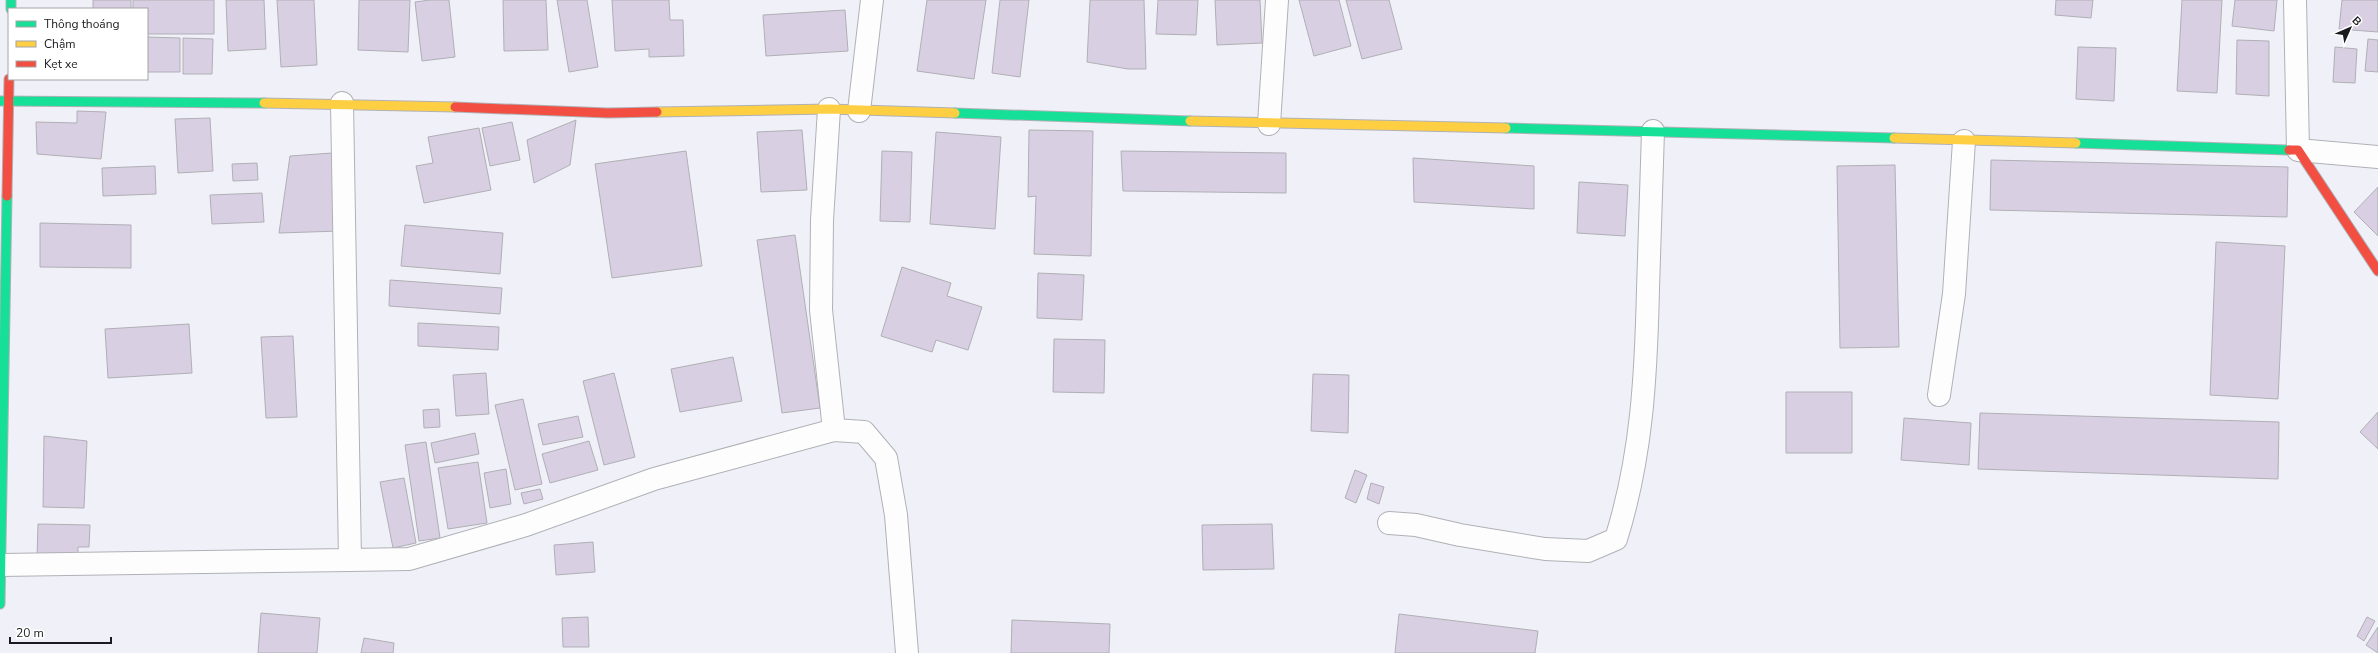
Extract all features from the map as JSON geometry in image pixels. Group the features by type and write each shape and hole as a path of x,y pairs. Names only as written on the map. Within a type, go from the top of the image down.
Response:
{"street":[{"path":"859,111 872,0"},
{"path":"1269,124 1277,0"},
{"path":"2295,0 2298,150 2378,271"},
{"path":"0,604 4,101 9,80"},
{"path":"4,101 342,103 608,113 829,109 1269,124 1653,131 2298,150 2378,157"},
{"path":"342,103 350,560"},
{"path":"829,109 822,220 821,310 834,430"},
{"path":"1389,523 1416,525 1460,535 1545,549 1588,551 1616,539 1629,498 1641,427 1646,372 1653,131"},
{"path":"1939,395 1954,294 1964,141"},
{"path":"0,565 409,559 526,525 654,479 834,430 864,432 886,458 896,515 906,653"}],"building":[{"path":"93,0 131,0 131,8 93,8"},
{"path":"133,0 214,0 214,34 148,34 148,8 133,8"},
{"path":"226,0 264,0 266,49 228,51"},
{"path":"277,0 314,0 317,65 281,67"},
{"path":"359,0 410,0 408,52 358,50"},
{"path":"449,0 455,57 422,61 415,2"},
{"path":"503,0 546,0 548,50 504,51"},
{"path":"557,0 587,0 598,67 569,72"},
{"path":"612,0 669,0 670,20 683,20 684,56 649,57 649,49 615,51"},
{"path":"927,0 986,0 974,79 917,71"},
{"path":"1000,0 1029,0 1020,77 992,73"},
{"path":"1090,0 1144,0 1146,69 1128,69 1087,62"},
{"path":"1158,0 1198,0 1196,35 1156,34"},
{"path":"1215,0 1260,0 1262,43 1217,45"},
{"path":"1299,0 1339,0 1351,46 1314,56"},
{"path":"1346,0 1389,0 1402,49 1362,59"},
{"path":"2056,0 2093,0 2091,18 2055,15"},
{"path":"2182,0 2222,0 2217,93 2177,91"},
{"path":"2235,0 2277,0 2274,31 2232,26"},
{"path":"2342,0 2378,0 2378,32 2339,29"},
{"path":"845,10 848,51 766,56 763,15"},
{"path":"148,37 180,38 180,72 148,72"},
{"path":"183,38 213,39 212,74 183,74"},
{"path":"2368,39 2378,40 2378,72 2365,71"},
{"path":"2237,40 2269,41 2269,96 2236,94"},
{"path":"2078,47 2116,48 2114,101 2076,99"},
{"path":"2335,47 2357,49 2355,83 2333,82"},
{"path":"77,111 106,112 101,159 37,154 36,122 77,123"},
{"path":"210,118 213,171 178,173 175,119"},
{"path":"576,120 570,165 534,183 527,140"},
{"path":"512,122 520,160 490,166 482,128"},
{"path":"479,128 491,190 424,203 416,166 433,163 428,137"},
{"path":"802,130 807,190 761,192 757,132"},
{"path":"1029,130 1093,131 1091,256 1034,254 1036,196 1028,197"},
{"path":"936,132 1001,137 995,229 930,224"},
{"path":"686,151 702,266 612,278 595,164"},
{"path":"882,151 912,152 910,222 880,221"},
{"path":"1121,151 1286,153 1286,193 1123,191"},
{"path":"332,153 340,231 279,233 290,156"},
{"path":"1413,158 1534,166 1534,209 1414,202"},
{"path":"1991,160 2288,167 2287,217 1990,210"},
{"path":"257,163 258,180 233,181 232,164"},
{"path":"1895,165 1899,347 1840,348 1837,166"},
{"path":"155,166 156,194 103,196 102,168"},
{"path":"1579,182 1628,185 1625,236 1577,233"},
{"path":"2378,187 2378,236 2354,212"},
{"path":"262,193 264,222 212,224 210,195"},
{"path":"40,223 131,225 131,268 40,267"},
{"path":"405,225 503,233 500,274 401,266"},
{"path":"795,235 820,408 782,413 757,240"},
{"path":"2216,242 2285,246 2278,399 2210,395"},
{"path":"902,267 951,283 947,296 982,307 968,350 936,340 932,352 881,336"},
{"path":"1038,273 1084,275 1082,320 1037,318"},
{"path":"390,280 502,288 500,314 389,306"},
{"path":"418,323 499,327 498,350 418,346"},
{"path":"189,324 192,373 108,378 105,329"},
{"path":"293,336 297,417 266,418 261,337"},
{"path":"1054,339 1105,340 1104,393 1053,392"},
{"path":"733,357 742,401 680,412 671,369"},
{"path":"486,373 489,414 456,416 453,375"},
{"path":"614,373 635,457 604,465 583,381"},
{"path":"1313,374 1349,375 1348,433 1311,431"},
{"path":"1786,392 1852,392 1852,453 1786,453"},
{"path":"523,399 542,484 515,490 495,405"},
{"path":"439,409 440,427 424,428 423,410"},
{"path":"2378,412 2378,449 2360,432"},
{"path":"1980,413 2279,422 2278,479 1978,469"},
{"path":"578,416 583,437 543,445 538,424"},
{"path":"1904,418 1971,423 1969,465 1901,460"},
{"path":"475,433 479,454 435,463 431,443"},
{"path":"44,436 87,441 84,508 43,507"},
{"path":"589,441 598,470 550,483 542,454"},
{"path":"426,442 440,538 419,541 405,445"},
{"path":"478,462 487,523 448,529 438,468"},
{"path":"506,469 511,504 490,508 484,473"},
{"path":"1355,470 1367,475 1356,503 1345,498"},
{"path":"404,478 416,543 393,548 380,482"},
{"path":"1371,483 1384,487 1379,504 1367,499"},
{"path":"540,489 543,499 524,504 521,493"},
{"path":"38,524 90,525 89,547 78,547 78,558 37,558"},
{"path":"1272,524 1274,569 1203,570 1202,525"},
{"path":"593,542 595,572 556,575 554,545"},
{"path":"261,613 320,618 317,653 258,653"},
{"path":"1399,614 1538,631 1535,653 1395,653"},
{"path":"588,617 589,647 563,647 562,618"},
{"path":"2367,617 2375,621 2364,641 2357,636"},
{"path":"1012,620 1110,624 1109,653 1011,653"},
{"path":"2378,627 2378,653 2366,645"},
{"path":"364,638 394,643 393,653 361,653"}],"traffic: fast":[{"path":"11,0 11,8"},
{"path":"0,101 264,103"},
{"path":"955,113 1190,121"},
{"path":"1506,128 1894,138"},
{"path":"2076,143 2289,150"},
{"path":"0,604 7,196"}],"traffic: slow":[{"path":"264,103 455,107"},
{"path":"657,112 829,109 955,113"},
{"path":"1190,121 1506,128"},
{"path":"1894,138 2076,143"}],"traffic: jam":[{"path":"7,196 9,80"},
{"path":"455,107 608,113 657,112"},
{"path":"2289,150 2298,150 2378,271"}]}
